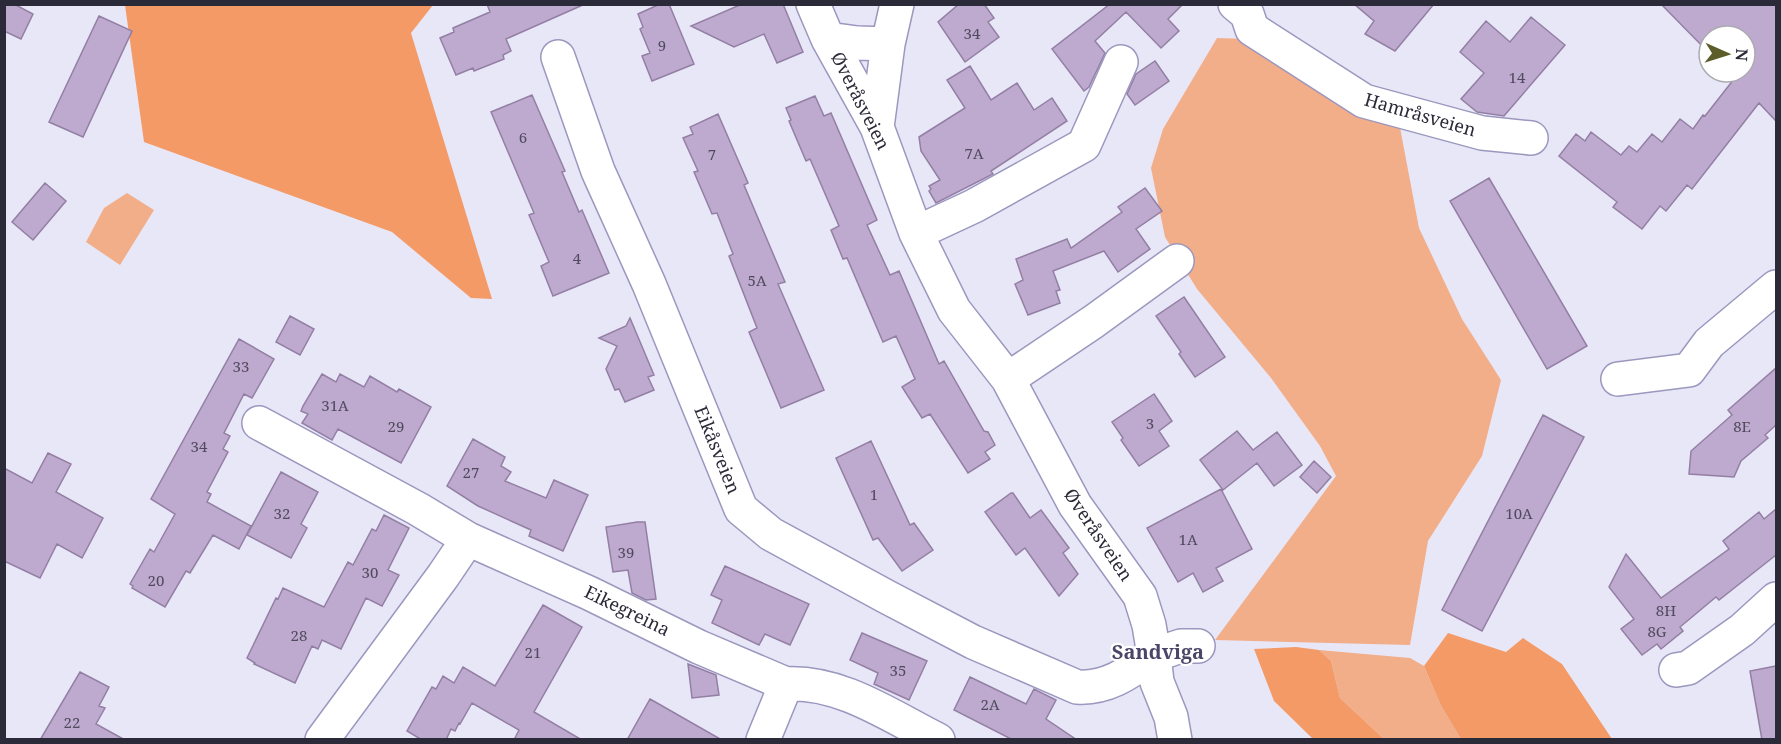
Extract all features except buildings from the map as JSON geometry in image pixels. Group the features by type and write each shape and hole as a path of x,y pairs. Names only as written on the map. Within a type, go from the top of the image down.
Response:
{"street":[{"name":"Øveråsveien","path":"813,4 828,39 877,127 916,233 954,310 1008,379 1075,506 1140,596 1149,625 1157,682 1171,717 1175,740"},
{"path":"877,127 888,44 897,4"},
{"name":"Hamråsveien","path":"1245,8 1252,29 1364,101 1482,132 1530,138"},
{"path":"828,39 888,44"},
{"name":"Eikåsveien","path":"558,57 598,171 649,284 741,508 771,534 887,597 973,642 1077,687 1092,688 1112,682 1125,676 1154,655"},
{"path":"916,233 974,206 1084,144 1120,62"},
{"path":"1008,379 1093,322 1177,261"},
{"path":"1618,380 1689,370 1709,343 1776,286"},
{"name":"Eikegreina","path":"259,423 418,509 468,539 589,593 699,647 786,684"},
{"path":"322,740 468,539"},
{"path":"1676,670 1688,668 1742,630 1776,599"},
{"path":"1154,655 1181,646 1198,646"},
{"path":"763,740 786,684 818,685 851,696 938,740"}],"shaded area":[{"path":"125,5 433,5 411,33 492,299 471,298 392,232 144,142"},
{"path":"1217,38 1249,39 1398,117 1419,228 1462,319 1501,380 1482,456 1428,541 1410,645 1215,640 1336,476 1320,446 1271,378 1197,289 1165,237 1151,168 1163,129"},
{"path":"127,193 154,210 120,265 86,242 104,208"},
{"path":"1448,633 1506,652 1523,638 1562,664 1612,739 1461,739 1441,706 1424,666"},
{"path":"1296,647 1319,650 1331,661 1340,698 1384,739 1313,739 1274,701 1254,649"},
{"path":"1319,650 1410,658 1424,666 1441,706 1461,739 1384,739 1340,698 1331,661"}],"district":[{"name":"Sandviga","path":"1158,652"}]}
